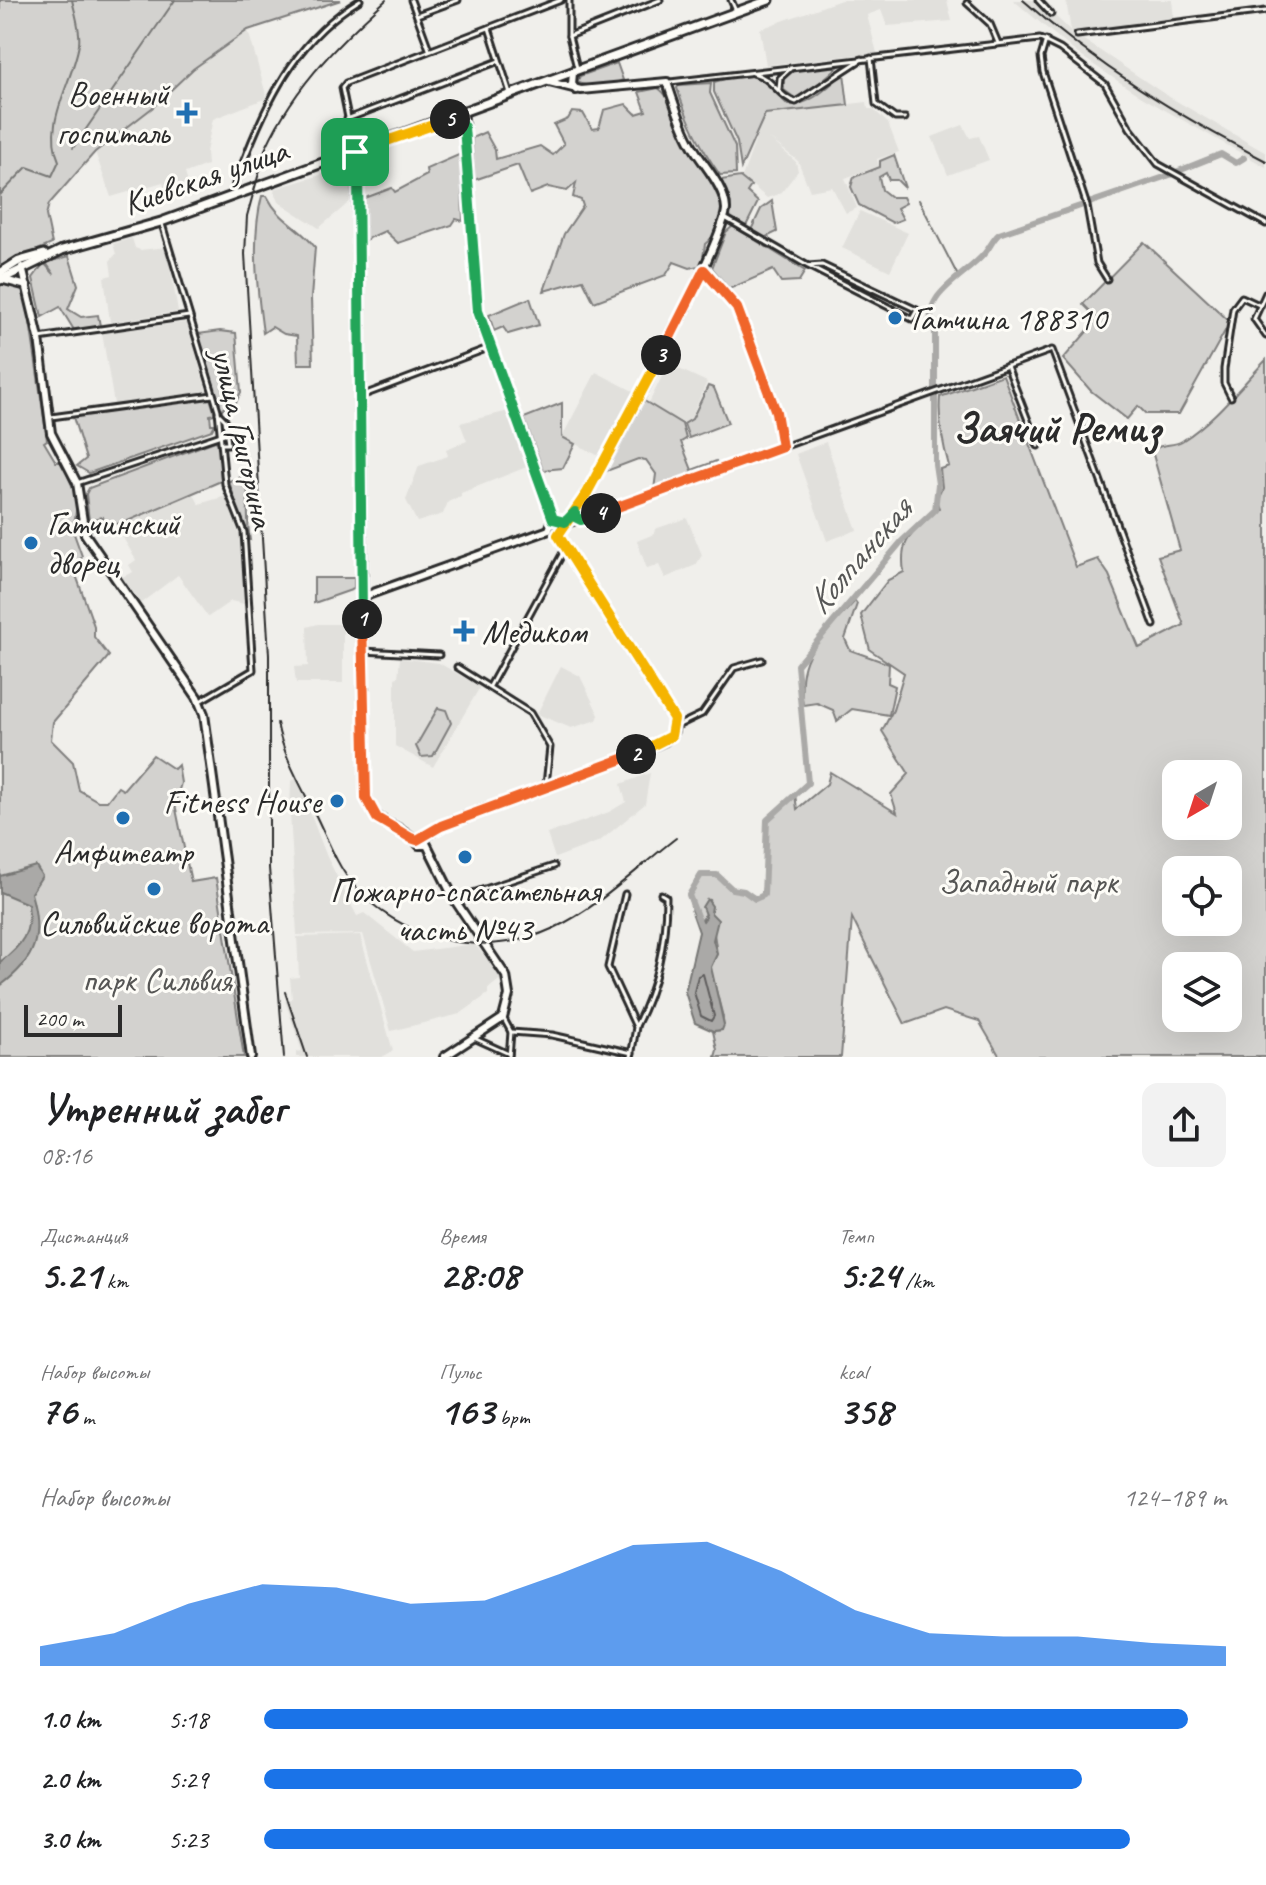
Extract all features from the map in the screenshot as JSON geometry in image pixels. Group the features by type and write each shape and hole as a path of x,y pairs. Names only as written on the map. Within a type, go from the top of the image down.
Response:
{"main road":[{"name":"Киевская улица","path":"62,250 161,222 465,114 769,0"},
{"path":"0,280 62,250"},
{"path":"0,273 16,262 62,250"}],"street":[{"path":"234,194 259,125 286,71 316,34 360,0"},
{"path":"411,0 430,50"},
{"path":"417,15 458,0"},
{"path":"425,841 417,840 377,818 366,798 358,166 342,88 346,83 561,0"},
{"path":"569,0 569,36 576,72 572,84 576,90"},
{"path":"569,36 660,0"},
{"path":"731,0 736,12"},
{"path":"1038,0 1051,14"},
{"path":"967,3 990,24 998,43"},
{"path":"1077,35 1266,11"},
{"path":"489,28 511,96"},
{"path":"1046,40 1041,57 1043,72 1087,206 1097,263 1107,279"},
{"path":"549,82 576,90 1046,40 1105,84 1130,128 1158,164 1266,224"},
{"path":"871,58 876,104 895,118 905,118"},
{"path":"745,73 765,77 791,101 803,100 864,59"},
{"path":"347,119 499,61"},
{"path":"779,91 780,78 793,67"},
{"path":"562,77 576,90"},
{"path":"562,77 566,88"},
{"path":"558,535 575,512 704,270 725,218 722,196 690,143 667,82"},
{"path":"465,114 475,298 553,519 549,530"},
{"path":"455,117 464,125"},
{"path":"342,157 358,166"},
{"path":"725,218 808,266 912,319 917,310 822,265 808,266"},
{"name":"улица Григорина","path":"161,222 218,413 225,484 245,541 253,670 200,701"},
{"path":"41,258 29,276 49,418 53,440 77,483 83,527 92,548 200,701 251,1057"},
{"path":"16,262 30,289"},
{"path":"704,270 737,308 776,412 782,447"},
{"path":"0,280 21,282 30,289"},
{"path":"1266,293 1254,319 1266,336"},
{"path":"1231,397 1223,377 1233,309 1242,297 1259,305"},
{"path":"39,338 189,316"},
{"path":"361,396 491,347"},
{"path":"553,519 565,524 581,520 1052,350 1154,625"},
{"path":"1007,366 1038,446"},
{"path":"49,418 213,395"},
{"path":"218,413 224,416 227,433 228,444 222,444"},
{"path":"77,483 227,433"},
{"path":"575,512 575,517 581,520"},
{"path":"362,597 549,530 558,535 674,719 671,736 636,754 441,826 425,841"},
{"path":"490,687 565,549"},
{"path":"363,651 439,655"},
{"path":"675,727 702,714 734,668 762,660"},
{"path":"457,667 528,711 551,752 546,787"},
{"path":"425,841 454,899 506,976 509,995 503,1018 445,1057"},
{"path":"454,899 554,866"},
{"path":"625,894 608,967 636,1027"},
{"path":"511,1032 552,1035 632,1055 636,1027 651,996 668,924 666,897 661,894"},
{"path":"472,1037 509,1056 511,1032 503,1018"}],"shaded area":[{"path":"841,0 947,0 952,21 887,26 881,10 867,15 877,53 766,65 760,29"},
{"path":"1013,0 1038,0 1071,31 1066,0 1172,0 1174,19 1072,32 1166,95 1266,153 1266,167 1140,96 1078,54"},
{"name":"Военный госпиталь","path":"248,30 267,98 213,119 206,152 207,165 185,173 188,183 165,190 163,182 111,197 95,152 152,108 193,69"},
{"path":"867,102 868,109 873,109 888,123 899,152 877,159 879,166 845,178 857,208 846,213 832,187 810,191 798,161 769,138 796,162 798,171 781,193 767,198 742,177 765,114"},
{"path":"963,125 970,138 979,136 989,160 948,175 932,137"},
{"path":"347,167 352,181 352,200 319,228 279,202 274,189"},
{"path":"860,211 908,233 890,271 842,248"},
{"path":"132,238 135,248 140,250 167,247 178,312 110,322 104,277 112,275 110,261 116,254 113,244"},
{"path":"187,322 207,392 114,404 102,333"},
{"path":"668,364 707,382 690,420 684,423 648,405"},
{"path":"596,372 633,391 599,456 562,437"},
{"path":"509,411 529,466 461,493 461,496 448,502 443,514 417,522 406,500 419,466 448,456 446,449 467,441 460,423"},
{"path":"826,442 857,530 827,541 796,454"},
{"path":"194,494 199,504 226,496 242,544 244,604 231,601 208,617 178,575 141,603 122,577 133,572 129,565 136,560 118,529 124,523"},
{"path":"687,518 702,555 696,565 665,578 659,565 647,569 637,541 654,534 655,529"},
{"path":"343,624 343,683 296,683 294,667 308,666 307,627"},
{"path":"400,658 439,663 480,687 433,767 395,746 395,678 398,677"},
{"path":"561,666 580,676 599,715 597,720 571,728 537,714"},
{"path":"650,773 645,804 600,841 555,858 547,834 609,812 626,802 621,784"},
{"path":"297,779 327,857 357,916 364,913 413,952 474,944 503,977 488,989 488,994 460,1014 391,1031 363,934 297,935 290,813 291,781"},
{"path":"360,935 393,1051 382,1057 296,1057 296,1052 302,1051 285,1001 292,999 290,978 299,977 297,937"}],"green space":[{"path":"0,0 341,0 248,30 193,69 152,108 95,152 49,204 46,215 52,244 0,266"},
{"path":"617,63 623,80 600,86 577,82 580,76"},
{"path":"839,66 804,96 795,98 784,90 784,78 792,70"},
{"path":"844,73 848,105 765,114 741,168 737,142 714,92 714,82 741,76 757,78 788,105 804,102 819,94"},
{"path":"711,83 710,93 735,147 736,174 720,175 695,133 677,88 679,85"},
{"path":"658,88 667,98 680,129 710,180 722,211 715,233 705,244 702,265 690,268 674,262 666,275 594,302 583,280 544,291 564,234 583,206 581,200 573,197 576,183 567,191 548,187 530,194 518,165 474,180 472,138 485,132 495,150 496,159 540,146 553,155 564,144 554,125 568,119 572,112 583,113 592,129 599,128 604,110 626,104 636,114 646,111 639,92"},
{"path":"461,154 463,221 456,219 452,225 398,243 385,231 365,240 365,198 392,188 395,192 427,175 426,169"},
{"path":"894,155 905,188 897,180 889,180 886,173 879,177 882,190 891,197 903,197 906,203 897,208 903,219 893,223 859,205 851,187 854,177 880,167 880,161"},
{"path":"740,177 751,186 747,192 758,202 745,228 730,219 731,203 721,180"},
{"path":"262,196 267,196 283,218 315,247 311,298 313,364 298,364 297,336 284,334 272,327 263,333 256,246"},
{"path":"772,201 777,232 764,238 751,230 761,209"},
{"path":"733,226 805,271 799,281 781,282 773,270 729,289 712,268 726,232"},
{"path":"1144,242 1230,322 1179,414 1146,414 1138,406 1127,419 1091,391 1063,359 1098,319 1083,304"},
{"path":"69,256 78,285 68,309 81,317 98,315 100,326 74,330 60,307 42,317 33,278 44,263 54,274 46,263"},
{"name":"парк Сильвия","path":"0,284 21,284 26,294 47,440 44,442 56,462 62,462 78,499 73,531 82,556 76,575 94,626 94,637 109,656 53,722 51,740 73,762 79,790 98,801 107,801 118,787 123,790 153,755 174,769 178,765 181,783 175,804 191,882 216,878 244,1057 0,1057"},
{"path":"530,298 539,325 508,334 503,327 494,331 489,315"},
{"path":"220,331 236,333 241,392 235,404 221,409 198,334"},
{"name":"Западный парк","path":"1266,360 1266,1057 1000,1057 979,1021 944,1010 905,1024 852,918 841,1057 715,1057 717,1050 713,1031 722,1030 723,1017 710,967 717,954 709,899 702,922 692,910 689,898 701,875 717,875 732,889 761,898 767,820 795,794 797,809 827,784 830,772 897,813 891,794 909,774 882,731 893,710 904,673 870,650 861,615 888,580 904,572 907,541 939,508 936,500 942,487 940,469 949,466 942,432 940,397 1003,375 1076,567 1098,559 1109,575 1139,648 1184,625 1158,556 1180,550 1152,451 1160,446 1178,443 1216,414"},
{"path":"708,386 714,388 728,423 689,438 684,424 692,419"},
{"path":"210,398 215,414 210,415 211,424 215,424 212,430 89,473 77,466 86,459 73,417"},
{"path":"641,399 682,424 686,439 681,442 692,470 716,461 717,468 654,490 656,474 646,460 638,459 604,472"},
{"path":"562,403 562,437 575,444 563,468 543,470 524,418"},
{"path":"215,441 219,443 221,481 123,523 105,525 103,517 93,519 95,529 90,530 86,494 89,488"},
{"path":"247,477 250,540 247,540 229,481"},
{"path":"314,578 354,578 354,589 314,603"},
{"path":"855,601 857,604 845,639 850,650 889,664 888,683 895,686 889,715 852,709 837,721 833,710 817,703 803,705 803,672 807,659 822,636"},
{"path":"438,708 446,710 451,723 433,756 421,757 416,746"}],"water":[{"path":"36,866 42,876 31,893 36,921 34,945 22,966 0,986 0,962 24,938 29,914 28,904 0,892 0,876"},
{"path":"707,899 712,906 711,913 718,920 713,940 717,954 711,967 724,1025 722,1030 713,1031 695,1023 685,992 699,932 692,912 703,921 706,917 702,907"}],"waterway":[{"path":"0,195 27,167 52,176 59,161 55,147 56,117 79,44 72,0"},
{"path":"73,148 175,0"},
{"name":"Колпанская","path":"1176,172 1221,154 1236,163 1244,158"},
{"name":"Колпанская","path":"700,924 689,895 701,875 717,875 732,889 744,891 755,899 764,895 767,820 808,783 797,665 902,541 935,510 938,484 935,464 935,331 931,319 937,298 976,263 999,234 1173,174"},
{"path":"919,200 959,278"}],"railway":[{"path":"261,159 285,113 314,72 386,0"},
{"path":"1023,0 1109,68 1202,126 1266,161"},
{"path":"266,148 247,216 245,254 269,655 269,868 284,1057"},
{"path":"277,723 292,769 335,857 351,882 370,902 393,919 444,940 472,944 500,943 527,938 554,928 602,899 676,838"},
{"path":"285,992 307,1057"}],"place":[{"name":"Военный госпиталь","path":"187,113"},
{"name":"Гатчина 188310","path":"895,318"},
{"name":"Гатчинский дворец","path":"31,543"},
{"name":"Медиком","path":"464,631"},
{"name":"Fitness House","path":"337,801"},
{"name":"Амфитеатр","path":"123,818"},
{"name":"Пожарно-спасательная часть №43","path":"465,857"},
{"name":"Сильвийские ворота","path":"154,889"}],"district":[{"name":"Заячий Ремиз","path":"1057,427"}],"route":[{"path":"355,152 342,157 358,166 365,787 368,805 377,818 417,840 419,836 425,837 441,826 647,750 665,741 674,731 674,719 558,535 563,533 565,522 587,493 704,270 737,308 776,412 782,447 581,520 575,517 575,512 565,522 553,519 478,311 464,125 455,117 355,152"}]}
